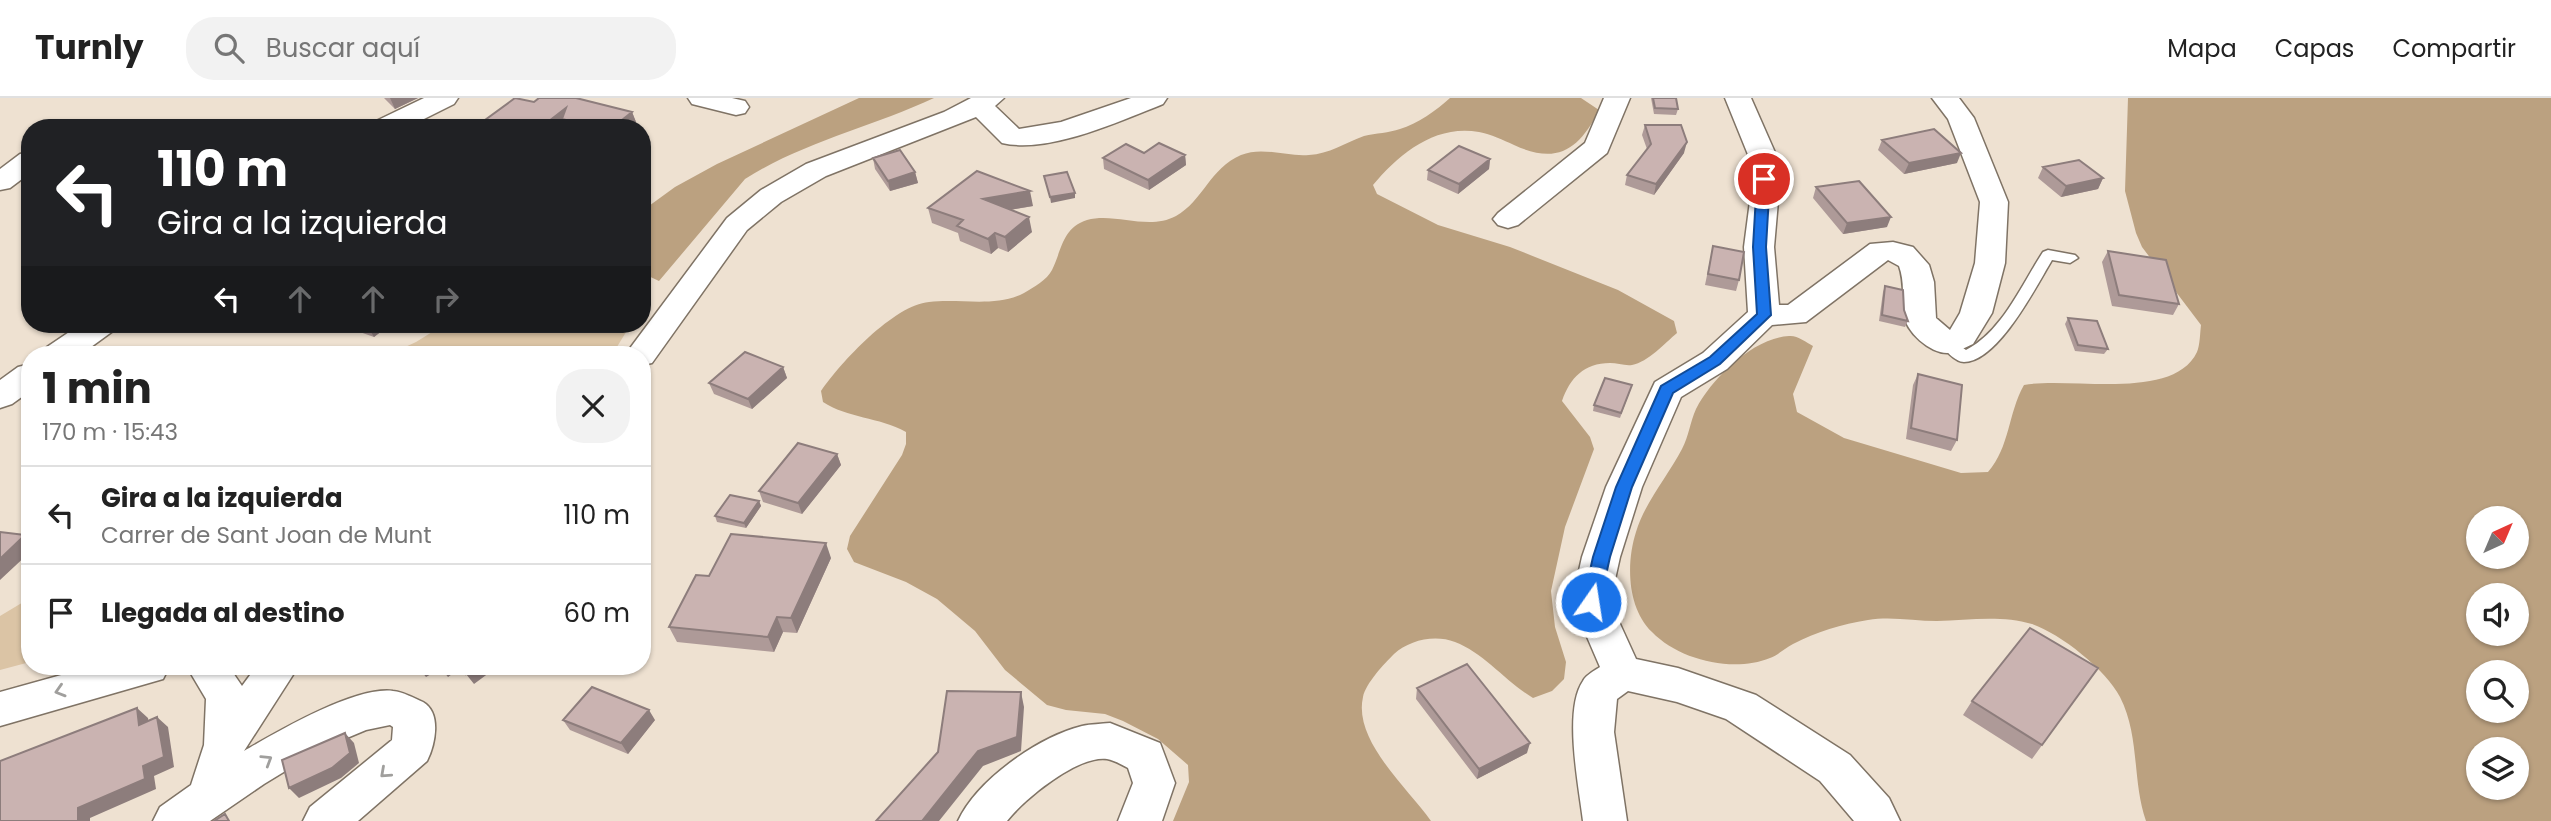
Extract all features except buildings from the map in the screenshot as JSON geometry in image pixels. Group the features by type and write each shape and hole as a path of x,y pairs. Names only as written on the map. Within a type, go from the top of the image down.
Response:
{"street":[{"path":"402,119 445,98"},
{"path":"701,98 736,107"},
{"path":"648,346 737,224 771,196 816,170 985,102 1012,137 1031,137 1110,116 1154,98"},
{"path":"1508,219 1597,147 1617,98"},
{"path":"1738,98 1763,158 1764,201 1759,247 1764,315"},
{"path":"1622,673 1591,602 1601,557 1624,487 1667,390 1715,361 1764,315 1795,315 1881,251 1906,253 1914,262 1920,319 1931,332 1947,342 1962,337 1976,313 1990,263 1994,202 1961,118 1945,98"},
{"path":"0,156 21,150"},
{"path":"0,182 21,167"},
{"path":"71,346 89,333"},
{"path":"0,396 21,381"},
{"path":"1605,821 1593,732 1598,691 1622,673 1678,685 1741,707 1835,768 1874,812 1878,821"},
{"path":"0,709 121,675"},
{"path":"213,675 227,696 225,745"},
{"path":"192,809 225,745 273,675"},
{"path":"192,809 284,750 354,715 392,707 414,718 412,748 382,776 325,821"},
{"path":"980,821 1003,793 1052,759 1083,744 1110,741 1145,756 1154,783 1140,821"}],"lane":[{"path":"1947,342 1964,357 1978,353 1995,334 2048,255 2070,258"}],"shaded area":[{"path":"859,98 934,98 790,155 745,179 659,281 651,277 651,204 675,187 717,164"},
{"path":"1450,98 1581,98 1599,110 1575,144 1555,153 1529,151 1479,132 1463,131 1433,137 1406,152 1383,173 1373,185 1377,194 1438,225 1510,247 1618,290 1674,321 1677,333 1638,363 1601,364 1585,369 1569,385 1562,401 1590,437 1594,449 1565,527 1551,591 1555,627 1566,662 1564,679 1552,691 1533,698 1476,653 1455,642 1439,639 1407,645 1385,663 1371,680 1363,697 1362,714 1366,730 1385,763 1431,821 1173,821 1189,782 1188,765 1158,739 1105,714 1047,705 1005,670 975,631 937,599 906,582 854,562 847,549 850,536 902,455 906,432 832,407 823,402 821,391 841,365 869,337 915,305 941,301 1001,300 1013,298 1036,286 1050,274 1072,228 1087,220 1165,220 1185,210 1222,168 1241,155 1258,151 1300,155 1323,153 1364,136 1406,127"},
{"path":"2128,98 2551,98 2551,821 2146,821 2131,727 2120,697 2082,654 2032,624 1997,619 1868,620 1820,632 1770,658 1724,664 1677,650 1663,642 1644,622 1633,598 1631,585 1631,557 1636,532 1651,500 1682,449 1696,409 1712,385 1735,362 1775,338 1792,336 1801,339 1813,346 1793,394 1797,412 1844,438 1961,473 1988,472 2001,452 2024,385 2144,382 2166,377 2185,367 2197,352 2201,325 2142,247 2125,191"},
{"path":"430,333 625,333 618,346 407,346"},
{"path":"21,603 21,664 0,670 0,616"}],"route":[{"path":"1591,602 1601,557 1624,487 1667,390 1715,361 1764,315 1759,247 1764,179"}]}
